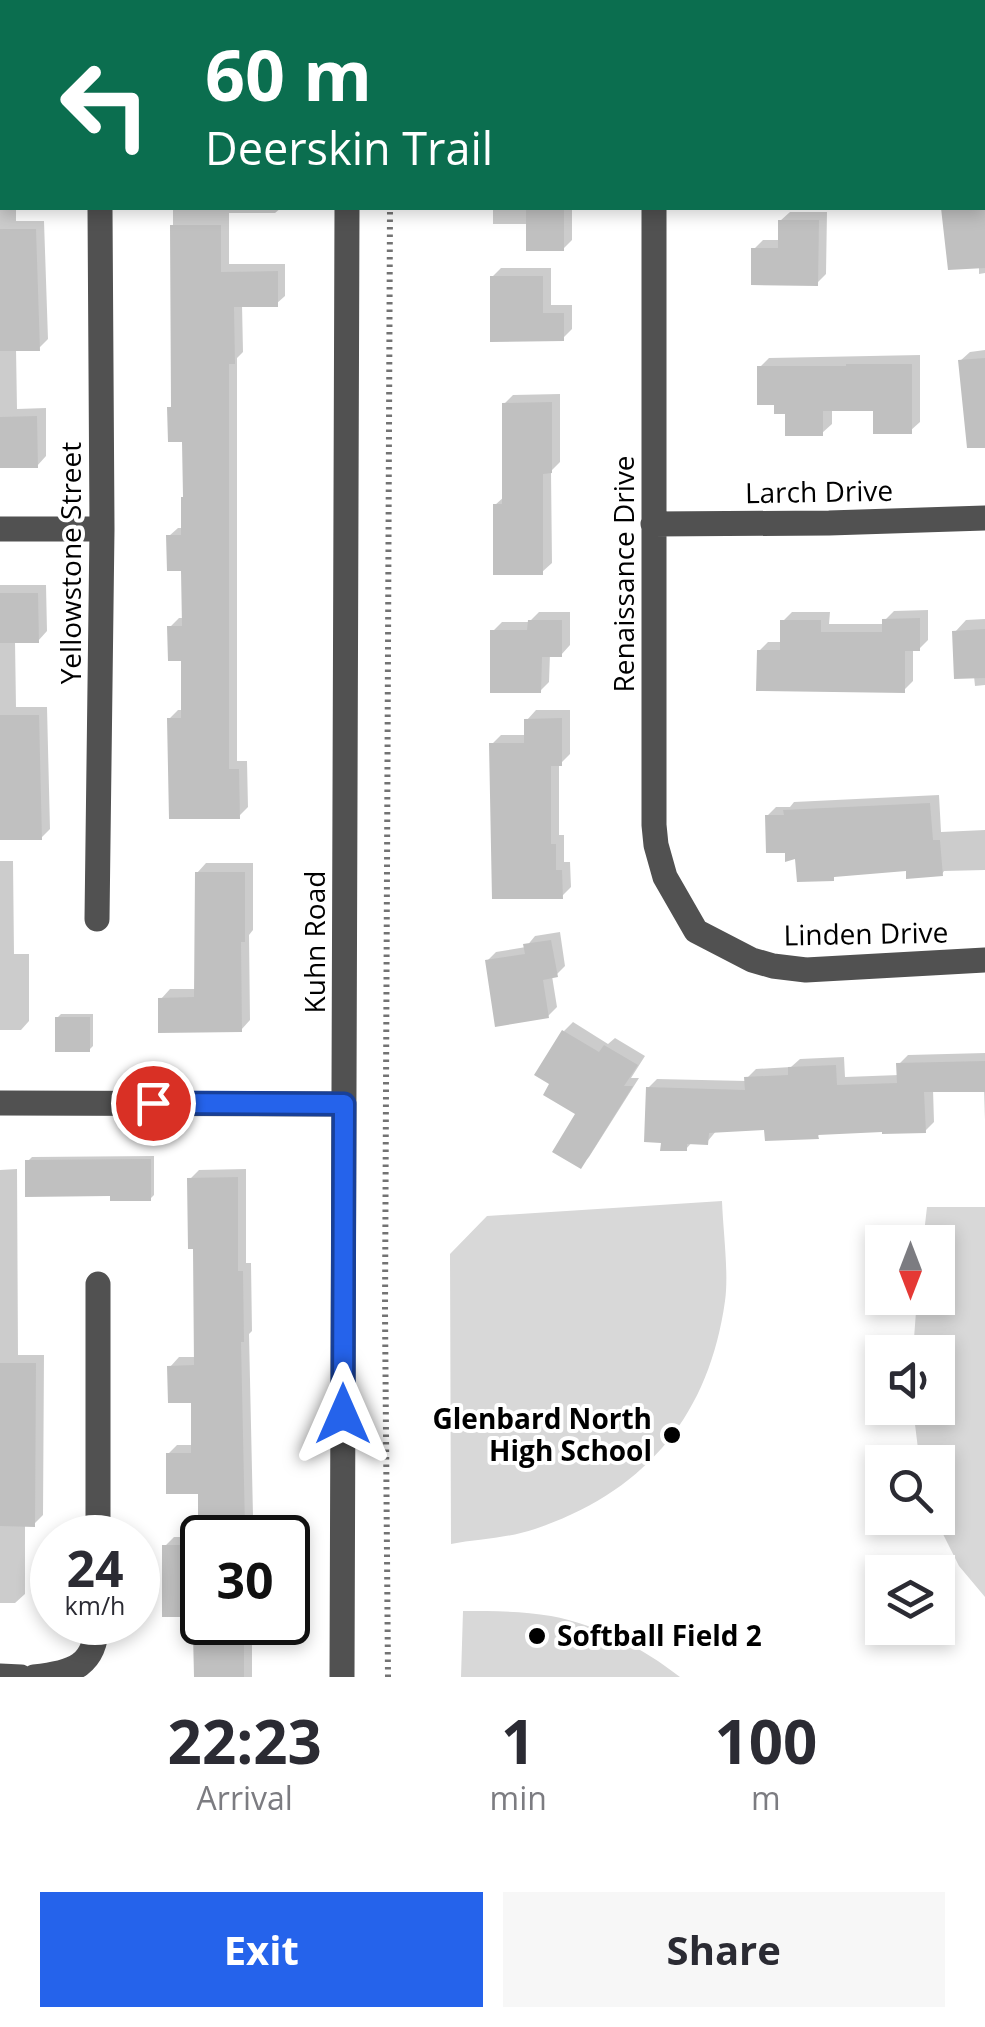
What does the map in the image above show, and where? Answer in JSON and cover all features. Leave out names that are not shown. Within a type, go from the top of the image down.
[{"type":"street","name":"Yellowstone Street","points":[[97,919],[102,530],[100,210]]},
{"type":"street","name":"Kuhn Road","points":[[342,1677],[347,210]]},
{"type":"street","name":"Renaissance Drive","points":[[654,210],[656,845],[665,877],[696,931]]},
{"type":"street","name":"Larch Drive","points":[[653,524],[985,518]]},
{"type":"street","points":[[0,529],[102,530]]},
{"type":"street","name":"Linden Drive","points":[[696,931],[752,960],[806,970],[985,960]]},
{"type":"street","points":[[0,1103],[344,1104]]},
{"type":"street","points":[[98,1284],[98,1515]]},
{"type":"street","points":[[34,1677],[88,1670],[95,1645]]},
{"type":"street","points":[[0,1676],[21,1677]]},
{"type":"path","points":[[388,1677],[384,1291],[390,210]]},
{"type":"shaded area","points":[[722,1201],[726,1290],[717,1342],[687,1414],[665,1444],[609,1494],[574,1513],[525,1532],[451,1544],[450,1254],[487,1216]]},
{"type":"shaded area","points":[[927,1207],[985,1207],[985,1597],[959,1566],[944,1535],[955,1535],[955,1445],[918,1445],[915,1425],[955,1425],[955,1335],[914,1335],[916,1315],[955,1315],[955,1225],[925,1225]]},
{"type":"shaded area","name":"Softball Field 2","points":[[463,1611],[540,1614],[586,1625],[635,1647],[680,1677],[461,1677]]},
{"type":"building","points":[[526,210],[564,210],[564,251],[526,251]]},
{"type":"building","points":[[941,210],[985,210],[985,268],[948,270]]},
{"type":"building","points":[[778,220],[819,220],[818,286],[751,285],[751,248],[778,248]]},
{"type":"building","points":[[170,225],[221,225],[221,272],[278,271],[278,307],[234,307],[235,364],[229,364],[229,769],[239,769],[240,819],[169,819],[167,718],[181,718],[181,661],[168,661],[167,626],[182,626],[181,571],[167,571],[166,535],[181,535],[183,497],[182,442],[168,442]]},
{"type":"building","points":[[0,229],[36,229],[40,351],[0,351]]},
{"type":"building","points":[[490,276],[543,276],[543,313],[564,313],[564,341],[490,342]]},
{"type":"building","points":[[985,358],[985,448],[967,448],[958,360]]},
{"type":"building","points":[[912,364],[912,434],[873,434],[873,411],[823,411],[823,436],[785,436],[785,414],[774,414],[774,405],[757,405],[757,366]]},
{"type":"building","points":[[552,402],[552,473],[543,474],[543,575],[493,575],[493,504],[502,504],[502,403]]},
{"type":"building","points":[[37,416],[38,468],[0,468],[0,417]]},
{"type":"building","points":[[0,593],[38,593],[39,643],[0,643]]},
{"type":"building","points":[[920,618],[920,651],[905,651],[905,693],[756,691],[757,650],[780,650],[780,620],[821,620],[821,632],[882,632],[882,619]]},
{"type":"building","points":[[528,620],[562,620],[562,657],[542,657],[541,693],[490,693],[490,630],[527,630]]},
{"type":"building","points":[[985,629],[985,678],[954,679],[952,631]]},
{"type":"building","points":[[0,715],[39,715],[42,840],[0,840]]},
{"type":"building","points":[[562,718],[562,766],[551,766],[551,844],[556,844],[556,870],[562,870],[563,899],[492,899],[489,743],[524,743],[524,719]]},
{"type":"building","points":[[930,803],[933,840],[940,840],[943,876],[906,879],[906,871],[797,882],[795,859],[785,862],[785,853],[766,853],[765,815],[784,815],[783,810]]},
{"type":"building","points":[[195,872],[245,872],[242,1032],[158,1033],[158,998],[194,997]]},
{"type":"building","points":[[551,940],[558,977],[543,980],[549,1018],[495,1027],[485,960],[525,954],[523,944]]},
{"type":"building","points":[[55,1017],[90,1017],[90,1052],[55,1052]]},
{"type":"building","points":[[562,1030],[599,1052],[604,1045],[638,1065],[624,1086],[633,1086],[581,1169],[552,1152],[575,1114],[543,1095],[549,1084],[534,1075]]},
{"type":"building","points":[[985,1061],[985,1092],[924,1092],[926,1133],[818,1135],[819,1139],[765,1141],[764,1130],[709,1133],[708,1145],[687,1144],[687,1151],[660,1151],[661,1143],[644,1142],[646,1087],[745,1090],[744,1077],[788,1075],[788,1067],[836,1065],[837,1085],[897,1083],[896,1063]]},
{"type":"building","points":[[151,1159],[151,1201],[110,1201],[110,1196],[25,1197],[25,1160]]},
{"type":"building","points":[[238,1177],[238,1271],[243,1271],[245,1515],[198,1515],[198,1494],[166,1494],[166,1453],[191,1453],[191,1403],[168,1403],[167,1366],[194,1365],[193,1249],[188,1249],[187,1178]]},
{"type":"building","points":[[0,1363],[36,1363],[35,1515],[30,1515],[30,1527],[0,1526]]},
{"type":"building","points":[[162,1545],[180,1545],[180,1617],[162,1617]]},
{"type":"building","points":[[193,1645],[244,1645],[244,1677],[194,1677]]},
{"type":"place","name":"Glenbard North High School","points":[[672,1435]]},
{"type":"place","name":"Softball Field 2","points":[[537,1636]]},
{"type":"route","points":[[153,1103],[344,1104],[343,1414]]}]
